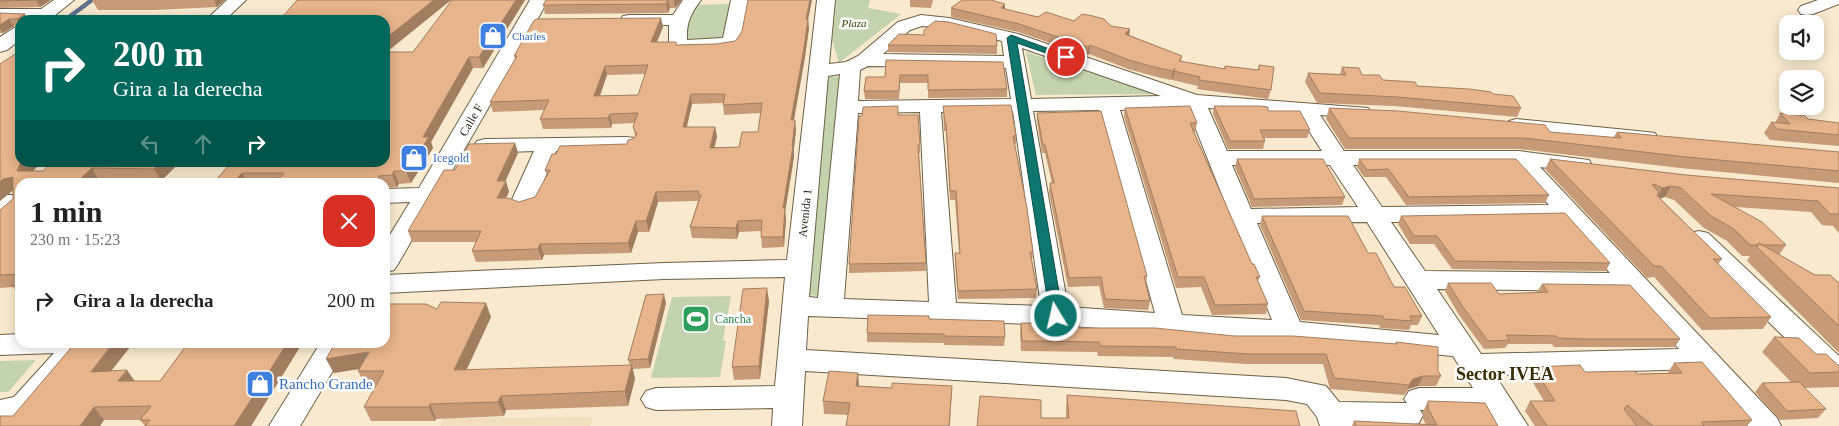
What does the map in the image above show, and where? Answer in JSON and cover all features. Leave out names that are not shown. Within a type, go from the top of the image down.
[{"type":"street","points":[[44,15],[65,0]]},
{"type":"street","points":[[220,15],[237,0]]},
{"type":"street","name":"Calle F","points":[[390,256],[456,146],[536,21],[539,0]]},
{"type":"street","points":[[692,0],[678,20],[676,30],[678,44],[692,46],[730,43],[740,0]]},
{"type":"street","name":"Avenida 1","points":[[787,426],[795,306],[826,0]]},
{"type":"street","points":[[1808,10],[1834,0]]},
{"type":"street","points":[[0,14],[15,15]]},
{"type":"street","points":[[612,20],[678,20]]},
{"type":"street","points":[[830,307],[848,107],[857,64],[904,26],[920,20],[949,22],[1011,38],[1195,101],[1290,331]]},
{"type":"street","points":[[1011,38],[1024,105],[1056,316]]},
{"type":"street","points":[[819,71],[857,64],[1016,62]]},
{"type":"street","points":[[848,107],[1195,101],[1384,114]]},
{"type":"street","points":[[1108,104],[1171,323]]},
{"type":"street","points":[[930,106],[943,312]]},
{"type":"street","points":[[1306,110],[1513,426]]},
{"type":"street","points":[[1496,123],[1670,140]]},
{"type":"street","points":[[456,146],[626,143]]},
{"type":"street","points":[[522,204],[548,144]]},
{"type":"street","points":[[1218,158],[1520,158],[1604,168]]},
{"type":"street","points":[[1520,158],[1766,426]]},
{"type":"street","points":[[390,196],[427,195]]},
{"type":"street","points":[[1243,216],[1569,212]]},
{"type":"street","points":[[1679,220],[1839,373]]},
{"type":"street","points":[[390,284],[664,271],[800,268]]},
{"type":"street","points":[[1418,280],[1633,282]]},
{"type":"street","points":[[795,306],[1056,316],[1290,331],[1467,356],[1704,359]]},
{"type":"street","points":[[0,346],[15,345]]},
{"type":"street","points":[[0,411],[11,410],[24,405],[75,348]]},
{"type":"street","points":[[284,426],[332,348]]},
{"type":"street","points":[[792,360],[1286,389],[1316,394],[1333,420],[1414,407],[1496,400]]},
{"type":"street","points":[[656,399],[789,397]]},
{"type":"shaded area","points":[[593,417],[590,426],[440,426],[444,418]]},
{"type":"green space","name":"Plaza","points":[[832,0],[870,0],[868,8],[901,14],[839,63],[831,37]]},
{"type":"green space","points":[[732,4],[723,38],[681,39],[692,5]]},
{"type":"green space","points":[[1026,52],[1157,94],[1036,95]]},
{"type":"green space","points":[[828,76],[840,77],[820,296],[808,295]]},
{"type":"green space","name":"Cancha","points":[[731,296],[723,340],[726,341],[720,377],[651,378],[672,297]]},
{"type":"green space","points":[[36,360],[8,392],[0,392],[0,361]]},
{"type":"building","points":[[0,0],[36,0],[0,1]]},
{"type":"building","points":[[297,0],[434,0],[390,35],[390,15],[283,15]]},
{"type":"building","points":[[452,0],[516,0],[479,57],[469,57],[423,137],[429,137],[406,171],[394,171],[392,175],[379,176],[379,178],[280,178],[284,173],[242,173],[238,178],[218,178],[228,167],[390,167],[390,52],[413,52]]},
{"type":"building","points":[[546,0],[668,0],[666,4],[543,5]]},
{"type":"building","points":[[748,0],[810,0],[806,19],[808,19],[804,48],[791,120],[795,120],[793,147],[783,208],[785,208],[783,237],[761,237],[762,220],[738,221],[736,228],[690,227],[701,195],[698,195],[699,191],[656,192],[646,221],[636,221],[628,243],[540,244],[538,249],[472,251],[481,231],[408,231],[444,170],[455,170],[469,144],[515,143],[497,181],[506,181],[497,198],[508,198],[519,202],[535,197],[550,170],[545,170],[552,154],[556,154],[560,146],[627,144],[628,140],[633,139],[637,134],[633,127],[638,113],[610,114],[608,118],[540,119],[549,100],[490,102],[536,19],[661,18],[651,42],[676,42],[676,45],[716,44],[735,41],[742,31]],"holes":[[[648,65],[638,95],[594,96],[605,66]],[[691,94],[725,94],[723,105],[762,103],[758,132],[742,132],[739,147],[710,148],[715,127],[683,127]]]},
{"type":"building","points":[[962,0],[991,0],[1005,4],[1001,8],[1038,17],[1046,12],[1074,21],[1082,14],[1104,19],[1111,26],[1130,29],[1125,34],[1182,56],[1179,61],[1225,69],[1225,66],[1259,70],[1259,65],[1274,67],[1271,90],[1199,80],[1200,77],[1174,71],[1175,68],[1173,71],[1158,68],[1019,24],[951,8]]},
{"type":"building","points":[[0,13],[25,14],[15,15],[15,19],[9,19],[0,25]]},
{"type":"building","points":[[935,21],[949,22],[996,34],[997,46],[888,45],[899,34],[924,35],[924,30]]},
{"type":"building","points":[[15,54],[15,167],[19,167],[17,171],[43,171],[47,167],[156,167],[154,169],[92,168],[81,178],[15,178],[15,274],[0,275],[0,210],[13,199],[13,177],[3,179],[0,182],[0,64]]},
{"type":"building","points":[[886,60],[1003,62],[1007,89],[928,90],[928,75],[900,75],[899,91],[864,91],[866,77],[885,77]]},
{"type":"building","points":[[1342,67],[1359,68],[1362,75],[1379,75],[1383,80],[1415,82],[1417,86],[1469,89],[1513,96],[1521,108],[1397,97],[1320,93],[1308,73],[1346,75]]},
{"type":"building","points":[[1011,105],[1016,136],[1013,136],[1027,208],[1033,252],[1030,252],[1037,289],[958,291],[955,253],[960,253],[956,191],[950,191],[946,123],[943,106]]},
{"type":"building","points":[[898,106],[898,115],[918,115],[920,144],[918,145],[926,263],[849,264],[859,116],[862,116],[863,107]]},
{"type":"building","points":[[1190,106],[1197,123],[1190,123],[1252,264],[1254,264],[1260,277],[1256,277],[1268,304],[1215,305],[1204,277],[1178,277],[1125,108]]},
{"type":"building","points":[[1214,106],[1260,106],[1268,107],[1268,111],[1300,111],[1310,130],[1260,130],[1265,141],[1230,141]]},
{"type":"building","points":[[1329,108],[1398,111],[1545,125],[1550,132],[1621,138],[1617,132],[1839,152],[1839,171],[1686,157],[1524,138],[1349,138]]},
{"type":"building","points":[[1101,111],[1147,276],[1144,276],[1150,301],[1105,299],[1101,277],[1069,278],[1050,183],[1054,183],[1045,145],[1043,145],[1037,113]]},
{"type":"building","points":[[1782,115],[1805,116],[1808,119],[1839,123],[1839,135],[1777,129],[1771,122],[1790,124]]},
{"type":"building","points":[[1237,159],[1323,159],[1345,197],[1254,199]]},
{"type":"building","points":[[1359,159],[1516,159],[1549,195],[1409,197],[1388,169],[1367,170]]},
{"type":"building","points":[[1550,159],[1686,175],[1839,188],[1839,214],[1830,214],[1818,201],[1711,194],[1762,222],[1786,245],[1762,245],[1759,243],[1758,245],[1750,245],[1734,229],[1711,216],[1681,188],[1671,186],[1662,188],[1654,184],[1652,185],[1659,192],[1657,195],[1662,201],[1722,259],[1713,259],[1771,317],[1710,318],[1661,266],[1654,266]]},
{"type":"building","points":[[1565,213],[1610,263],[1455,261],[1437,236],[1414,236],[1401,216]]},
{"type":"building","points":[[1262,216],[1348,216],[1368,253],[1376,253],[1394,287],[1405,287],[1422,316],[1410,316],[1412,321],[1384,319],[1383,316],[1304,311]]},
{"type":"building","points":[[1759,243],[1815,275],[1830,275],[1839,283],[1839,326],[1757,247]]},
{"type":"building","points":[[1448,283],[1491,283],[1499,294],[1548,292],[1542,284],[1630,285],[1680,339],[1583,339],[1558,338],[1556,336],[1506,335],[1510,340],[1488,341]]},
{"type":"building","points":[[767,288],[759,366],[732,367],[743,289]]},
{"type":"building","points":[[664,294],[648,359],[628,360],[646,295]]},
{"type":"building","points":[[441,302],[486,303],[454,370],[632,365],[625,391],[501,396],[498,402],[430,404],[429,407],[364,407],[384,371],[358,371],[369,352],[326,359],[332,348],[390,348],[390,304],[426,304],[437,309]]},
{"type":"building","points":[[868,315],[929,316],[929,319],[1004,321],[1005,337],[867,333]]},
{"type":"building","points":[[1021,323],[1079,324],[1079,328],[1155,328],[1234,336],[1293,336],[1397,344],[1396,342],[1438,347],[1438,371],[1441,376],[1423,376],[1413,379],[1409,385],[1334,378],[1326,354],[1248,354],[1176,349],[1176,347],[1100,346],[1099,342],[1022,341]]},
{"type":"building","points":[[1774,337],[1799,338],[1816,354],[1826,354],[1839,366],[1839,372],[1810,373]]},
{"type":"building","points":[[71,348],[109,348],[91,372],[127,370],[118,381],[160,381],[185,348],[284,348],[234,426],[145,426],[150,420],[140,420],[151,406],[94,407],[80,426],[0,426],[0,416],[13,416]]},
{"type":"building","points":[[1702,362],[1752,420],[1701,422],[1704,426],[1653,426],[1627,405],[1624,409],[1637,426],[1547,426],[1530,401],[1555,401],[1533,367],[1580,365],[1585,372],[1634,371],[1637,374],[1682,373],[1674,363]]},
{"type":"building","points":[[829,371],[858,373],[856,386],[892,388],[892,383],[952,386],[949,426],[846,426],[850,403],[823,401]]},
{"type":"building","points":[[1799,382],[1826,409],[1787,411],[1762,383]]},
{"type":"building","points":[[1067,395],[1296,411],[1300,426],[977,426],[980,396],[1041,400],[1041,418],[1069,418]]},
{"type":"building","points":[[1428,401],[1485,403],[1498,426],[1356,426],[1354,421],[1437,425],[1428,408]]},
{"type":"waterway","points":[[72,15],[92,0]]},
{"type":"place","name":"Charles","points":[[493,36]]},
{"type":"place","name":"Icegold","points":[[414,158]]},
{"type":"place","name":"Cancha","points":[[696,319]]},
{"type":"place","name":"Rancho Grande","points":[[260,384]]},
{"type":"district","name":"Sector IVEA","points":[[1505,374]]},
{"type":"route","points":[[1056,316],[1024,105],[1011,38],[1066,57]]}]
